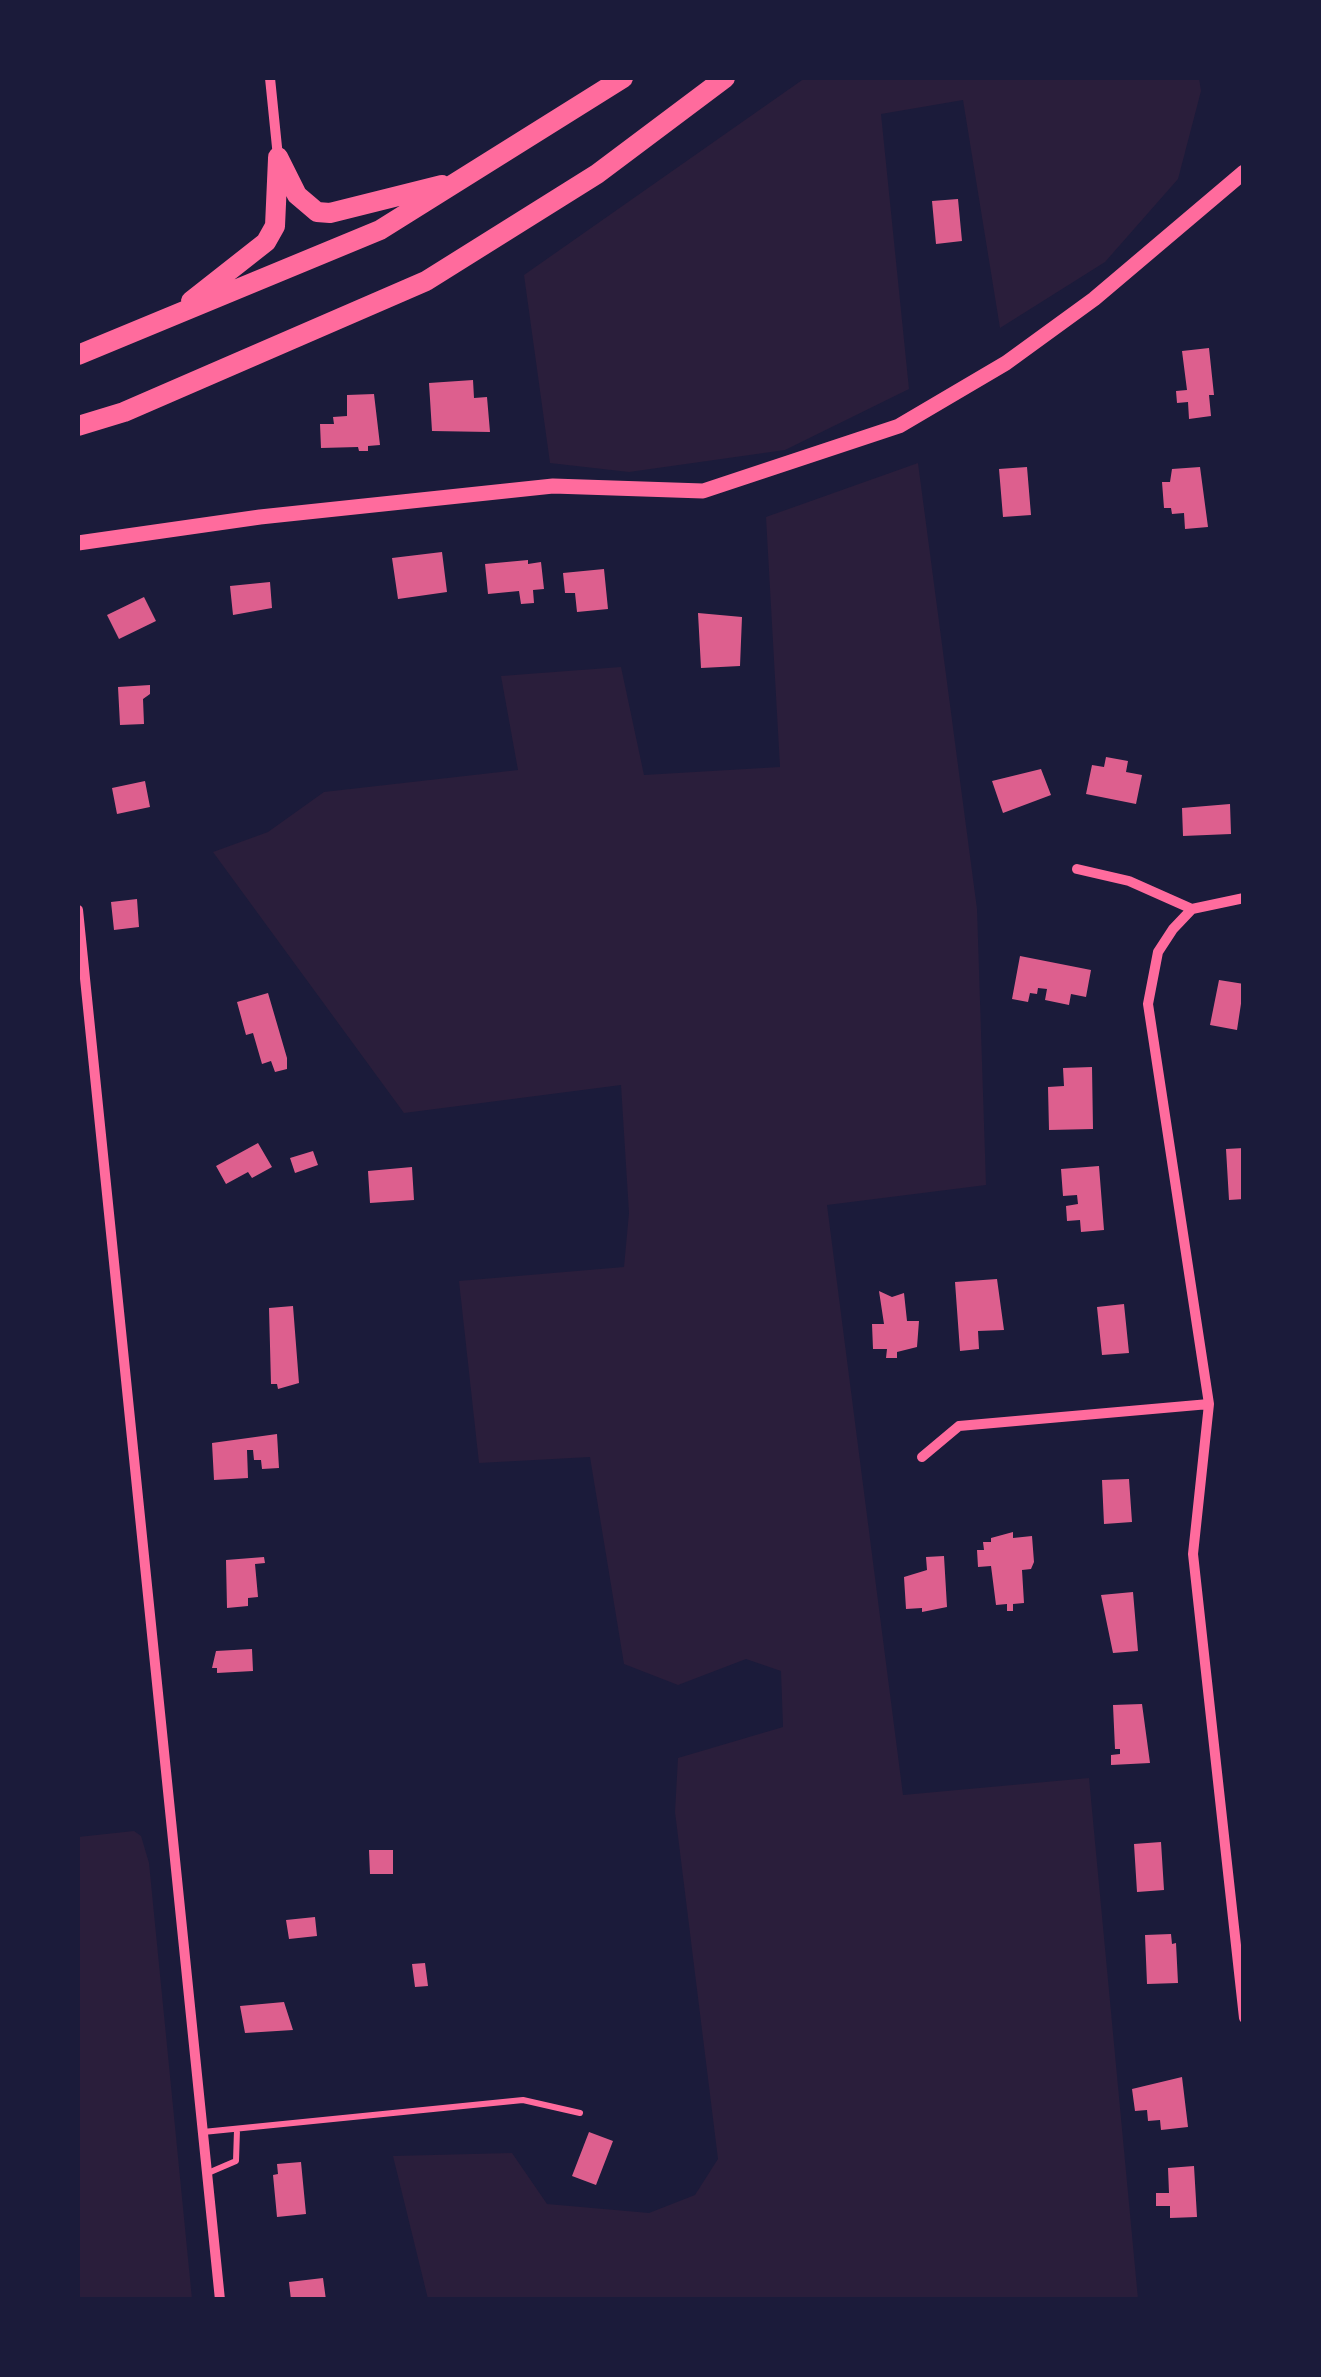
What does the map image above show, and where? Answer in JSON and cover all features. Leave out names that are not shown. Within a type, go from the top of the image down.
[{"type":"highway","points":[[78,356],[380,230],[624,78]]},
{"type":"highway","points":[[78,426],[124,412],[426,282],[597,174],[724,78]]},
{"type":"highway","points":[[278,157],[297,195],[317,212],[330,214],[464,180]]},
{"type":"highway","points":[[170,317],[266,242],[275,226],[278,157]]},
{"type":"street","points":[[270,78],[278,157]]},
{"type":"street","points":[[78,544],[260,518],[552,486],[703,491],[899,426],[1006,363],[1094,298],[1244,172]]},
{"type":"street","points":[[1077,869],[1128,881],[1192,909],[1244,898]]},
{"type":"street","points":[[1192,909],[1158,952],[1148,1004],[1208,1404],[1193,1554],[1238,1882],[1244,2018]]},
{"type":"street","points":[[78,910],[220,2300]]},
{"type":"street","points":[[922,1457],[959,1426],[1208,1404]]},
{"type":"lane","points":[[202,2132],[523,2100],[580,2112]]},
{"type":"lane","points":[[206,2174],[236,2161],[237,2130]]},
{"type":"shaded area","points":[[805,78],[1199,78],[1201,91],[1178,179],[1105,262],[1000,328],[963,100],[881,114],[909,389],[785,450],[629,472],[550,463],[524,275]]},
{"type":"shaded area","points":[[918,463],[977,909],[986,1185],[827,1205],[903,1795],[1089,1778],[1138,2299],[428,2299],[393,2156],[512,2153],[547,2204],[649,2213],[695,2195],[718,2159],[675,1812],[678,1758],[783,1727],[781,1671],[746,1659],[678,1685],[624,1664],[590,1457],[479,1463],[459,1281],[624,1267],[629,1213],[621,1085],[404,1113],[213,852],[268,832],[324,792],[518,770],[501,676],[621,667],[644,775],[780,767],[766,517]]},
{"type":"shaded area","points":[[134,1831],[141,1836],[149,1863],[192,2299],[78,2299],[78,1837]]},
{"type":"building","points":[[958,199],[962,241],[936,244],[932,201]]},
{"type":"building","points":[[1209,348],[1214,395],[1209,395],[1211,416],[1189,419],[1188,402],[1177,403],[1176,391],[1187,390],[1182,351]]},
{"type":"building","points":[[473,380],[474,398],[487,397],[490,432],[432,431],[429,383]]},
{"type":"building","points":[[374,394],[380,445],[368,446],[368,451],[359,451],[358,447],[321,448],[320,424],[334,424],[333,417],[347,416],[347,395]]},
{"type":"building","points":[[1027,467],[1031,515],[1003,517],[999,469]]},
{"type":"building","points":[[1200,467],[1208,527],[1185,529],[1184,513],[1172,514],[1171,508],[1164,508],[1162,482],[1170,482],[1172,469]]},
{"type":"building","points":[[442,552],[447,592],[398,599],[392,558]]},
{"type":"building","points":[[528,560],[528,564],[541,562],[544,589],[533,590],[534,603],[521,604],[519,591],[488,594],[485,564]]},
{"type":"building","points":[[604,569],[608,609],[577,612],[575,593],[565,593],[563,573]]},
{"type":"building","points":[[270,582],[272,608],[233,615],[230,586]]},
{"type":"building","points":[[144,597],[156,621],[119,639],[107,615]]},
{"type":"building","points":[[698,613],[742,617],[740,666],[701,668]]},
{"type":"building","points":[[150,685],[150,694],[143,699],[144,724],[120,725],[118,687]]},
{"type":"building","points":[[1106,757],[1128,761],[1126,772],[1142,775],[1136,804],[1086,794],[1092,765],[1104,767]]},
{"type":"building","points":[[1041,769],[1051,795],[1003,813],[992,781]]},
{"type":"building","points":[[145,781],[150,807],[117,814],[112,788]]},
{"type":"building","points":[[1230,804],[1231,834],[1183,836],[1182,808]]},
{"type":"building","points":[[137,899],[139,927],[114,930],[111,902]]},
{"type":"building","points":[[1020,956],[1091,970],[1086,997],[1071,994],[1069,1005],[1045,1000],[1047,989],[1038,988],[1037,994],[1030,993],[1028,1002],[1012,999]]},
{"type":"building","points":[[1219,980],[1244,984],[1237,1030],[1210,1025]]},
{"type":"building","points":[[268,993],[287,1058],[287,1069],[275,1072],[271,1061],[262,1064],[253,1033],[246,1035],[237,1002]]},
{"type":"building","points":[[1092,1067],[1093,1129],[1049,1130],[1048,1087],[1064,1086],[1063,1068]]},
{"type":"building","points":[[258,1143],[272,1167],[252,1178],[248,1172],[226,1184],[216,1166]]},
{"type":"building","points":[[1244,1148],[1244,1199],[1229,1200],[1226,1149]]},
{"type":"building","points":[[313,1151],[318,1165],[295,1173],[290,1158]]},
{"type":"building","points":[[1099,1166],[1104,1230],[1081,1232],[1080,1220],[1067,1221],[1066,1206],[1078,1204],[1077,1195],[1063,1196],[1061,1169]]},
{"type":"building","points":[[412,1167],[414,1200],[370,1203],[368,1171]]},
{"type":"building","points":[[997,1279],[1004,1330],[978,1331],[979,1349],[960,1351],[955,1282]]},
{"type":"building","points":[[879,1291],[892,1297],[904,1293],[907,1321],[919,1321],[917,1347],[897,1352],[897,1358],[886,1358],[887,1349],[873,1349],[872,1324],[884,1324]]},
{"type":"building","points":[[1124,1304],[1129,1353],[1102,1355],[1097,1307]]},
{"type":"building","points":[[293,1306],[299,1383],[278,1389],[277,1384],[271,1384],[269,1308]]},
{"type":"building","points":[[277,1434],[279,1468],[262,1469],[261,1460],[254,1460],[253,1450],[247,1450],[248,1478],[214,1480],[212,1443]]},
{"type":"building","points":[[1129,1479],[1132,1522],[1104,1524],[1102,1480]]},
{"type":"building","points":[[1013,1532],[1013,1538],[1032,1536],[1034,1562],[1031,1569],[1022,1570],[1024,1603],[1013,1604],[1013,1611],[1007,1611],[1007,1604],[996,1605],[991,1566],[978,1567],[977,1550],[984,1550],[983,1542],[991,1542],[991,1538]]},
{"type":"building","points":[[944,1556],[947,1607],[922,1612],[922,1608],[906,1609],[904,1577],[927,1570],[926,1557]]},
{"type":"building","points":[[264,1557],[265,1563],[255,1564],[258,1597],[248,1598],[248,1606],[227,1608],[226,1560]]},
{"type":"building","points":[[1133,1592],[1138,1651],[1113,1653],[1101,1595]]},
{"type":"building","points":[[252,1649],[253,1671],[217,1673],[217,1668],[212,1668],[216,1651]]},
{"type":"building","points":[[1142,1704],[1150,1763],[1111,1765],[1111,1755],[1120,1754],[1120,1749],[1115,1749],[1113,1705]]},
{"type":"building","points":[[1161,1842],[1164,1890],[1137,1892],[1134,1844]]},
{"type":"building","points":[[369,1850],[393,1850],[393,1874],[370,1874]]},
{"type":"building","points":[[315,1917],[317,1936],[289,1939],[286,1920]]},
{"type":"building","points":[[1171,1934],[1172,1944],[1176,1943],[1178,1983],[1147,1984],[1145,1935]]},
{"type":"building","points":[[425,1963],[428,1986],[415,1987],[412,1964]]},
{"type":"building","points":[[284,2002],[293,2030],[245,2033],[240,2006]]},
{"type":"building","points":[[1182,2077],[1188,2127],[1161,2130],[1160,2120],[1148,2121],[1147,2110],[1135,2111],[1132,2089]]},
{"type":"building","points":[[589,2132],[613,2141],[596,2185],[572,2176]]},
{"type":"building","points":[[301,2162],[306,2214],[277,2217],[273,2175],[278,2174],[277,2164]]},
{"type":"building","points":[[1194,2166],[1197,2217],[1170,2218],[1170,2206],[1156,2206],[1156,2193],[1169,2193],[1168,2168]]},
{"type":"building","points":[[323,2278],[326,2300],[291,2300],[289,2282]]}]
